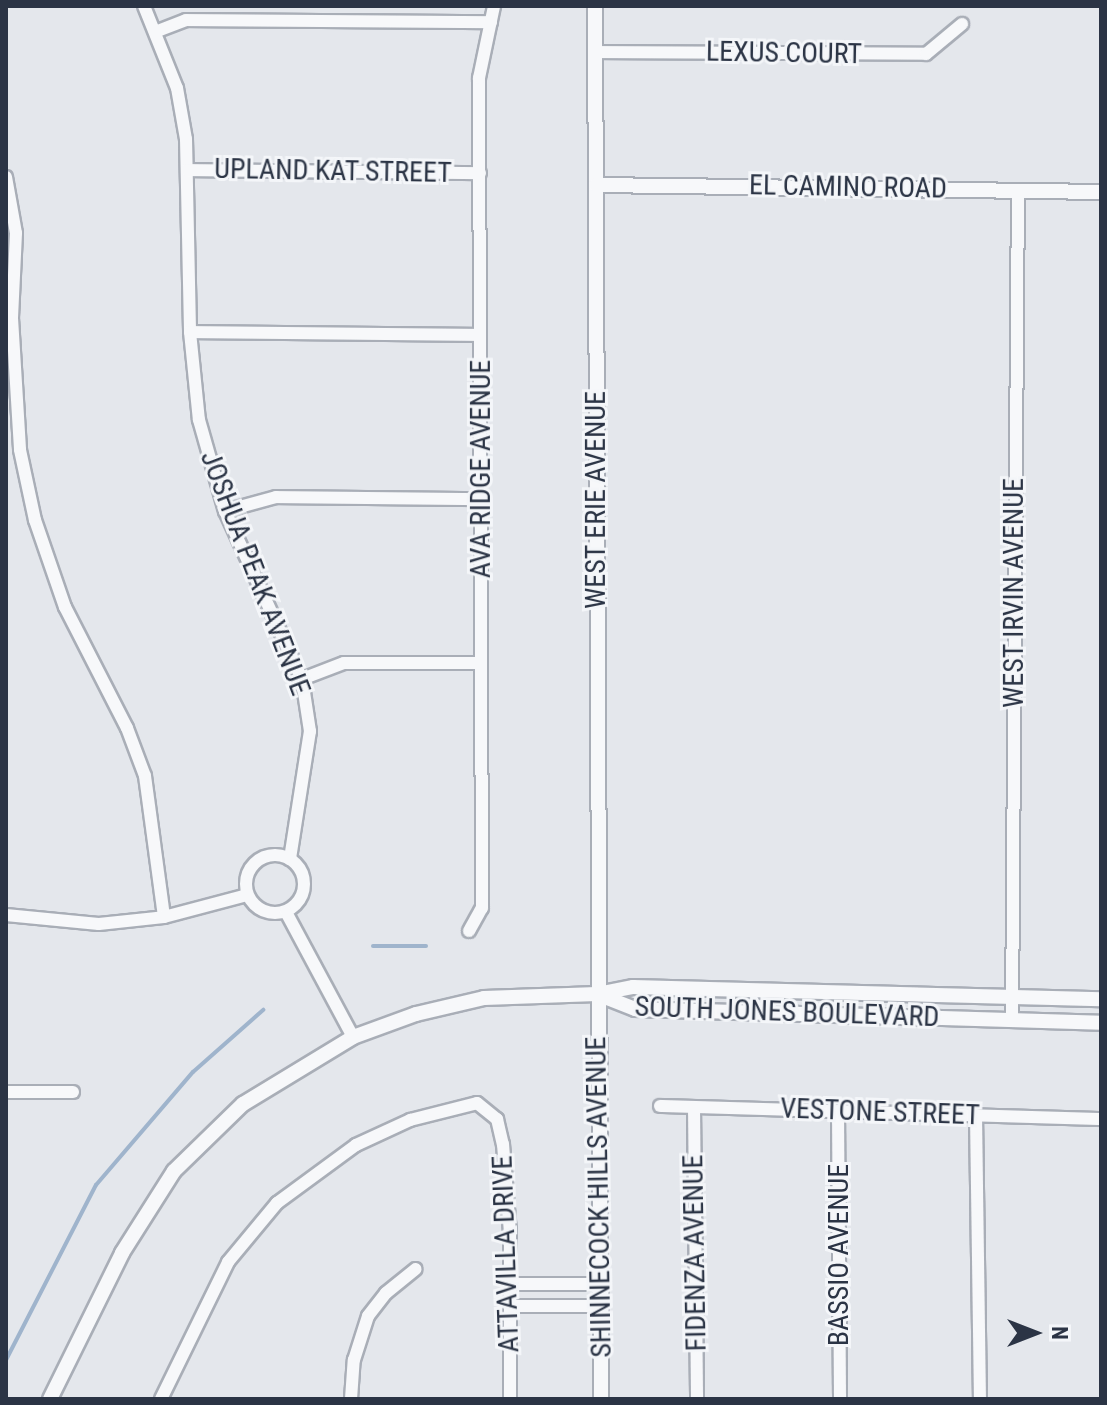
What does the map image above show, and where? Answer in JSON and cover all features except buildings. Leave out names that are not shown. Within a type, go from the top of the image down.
[{"type":"street","name":"JOSHUA PEAK AVENUE","points":[[144,6],[177,88],[187,170],[190,332],[199,420],[225,511],[302,679],[310,731],[304,794],[290,859]]},
{"type":"street","name":"AVA RIDGE AVENUE","points":[[469,931],[482,908],[479,78],[494,6]]},
{"type":"street","name":"WEST ERIE AVENUE","points":[[595,6],[597,994]]},
{"type":"street","points":[[155,32],[186,20],[491,22]]},
{"type":"street","name":"LEXUS COURT","points":[[595,52],[926,54],[962,24]]},
{"type":"street","name":"UPLAND KAT STREET","points":[[187,170],[480,173]]},
{"type":"street","points":[[6,177],[16,233],[12,318],[20,450],[35,520],[65,607],[127,728],[145,776],[164,917]]},
{"type":"street","name":"EL CAMINO ROAD","points":[[596,185],[1101,192]]},
{"type":"street","name":"WEST IRVIN AVENUE","points":[[1012,1020],[1018,190]]},
{"type":"street","points":[[190,332],[480,335]]},
{"type":"street","points":[[225,511],[276,497],[481,499]]},
{"type":"street","points":[[302,679],[344,663],[481,663]]},
{"type":"street","points":[[275,855],[290,859],[301,871],[304,887],[299,902],[286,912],[263,912],[247,895],[245,882],[254,863],[275,855]]},
{"type":"street","points":[[6,915],[99,924],[164,917],[247,895]]},
{"type":"street","points":[[286,912],[353,1037]]},
{"type":"street","name":"SOUTH JONES BOULEVARD","points":[[597,994],[633,987],[1101,999]]},
{"type":"street","points":[[50,1399],[122,1253],[174,1171],[252,1097],[353,1037],[416,1014],[484,998],[597,994]]},
{"type":"street","name":"SOUTH JONES BOULEVARD","points":[[597,994],[635,1009],[1101,1023]]},
{"type":"street","name":"SHINNECOCK HILLS AVENUE","points":[[597,994],[601,1399]]},
{"type":"street","points":[[6,1092],[73,1092]]},
{"type":"street","name":"ATTAVILLA DRIVE","points":[[161,1399],[228,1262],[296,1187],[343,1153],[410,1120],[465,1103],[477,1103],[492,1112],[503,1144],[511,1284],[510,1399]]},
{"type":"street","name":"VESTONE STREET","points":[[660,1106],[1101,1119]]},
{"type":"street","name":"FIDENZA AVENUE","points":[[694,1107],[697,1399]]},
{"type":"street","name":"BASSIO AVENUE","points":[[838,1111],[840,1399]]},
{"type":"street","points":[[976,1115],[980,1399]]},
{"type":"street","points":[[351,1399],[354,1360],[368,1316],[386,1293],[416,1269]]},
{"type":"street","points":[[511,1284],[600,1284]]},
{"type":"street","points":[[511,1306],[600,1306]]},
{"type":"waterway","points":[[373,946],[426,946]]},
{"type":"waterway","points":[[6,1360],[96,1185],[193,1072],[263,1010]]}]
